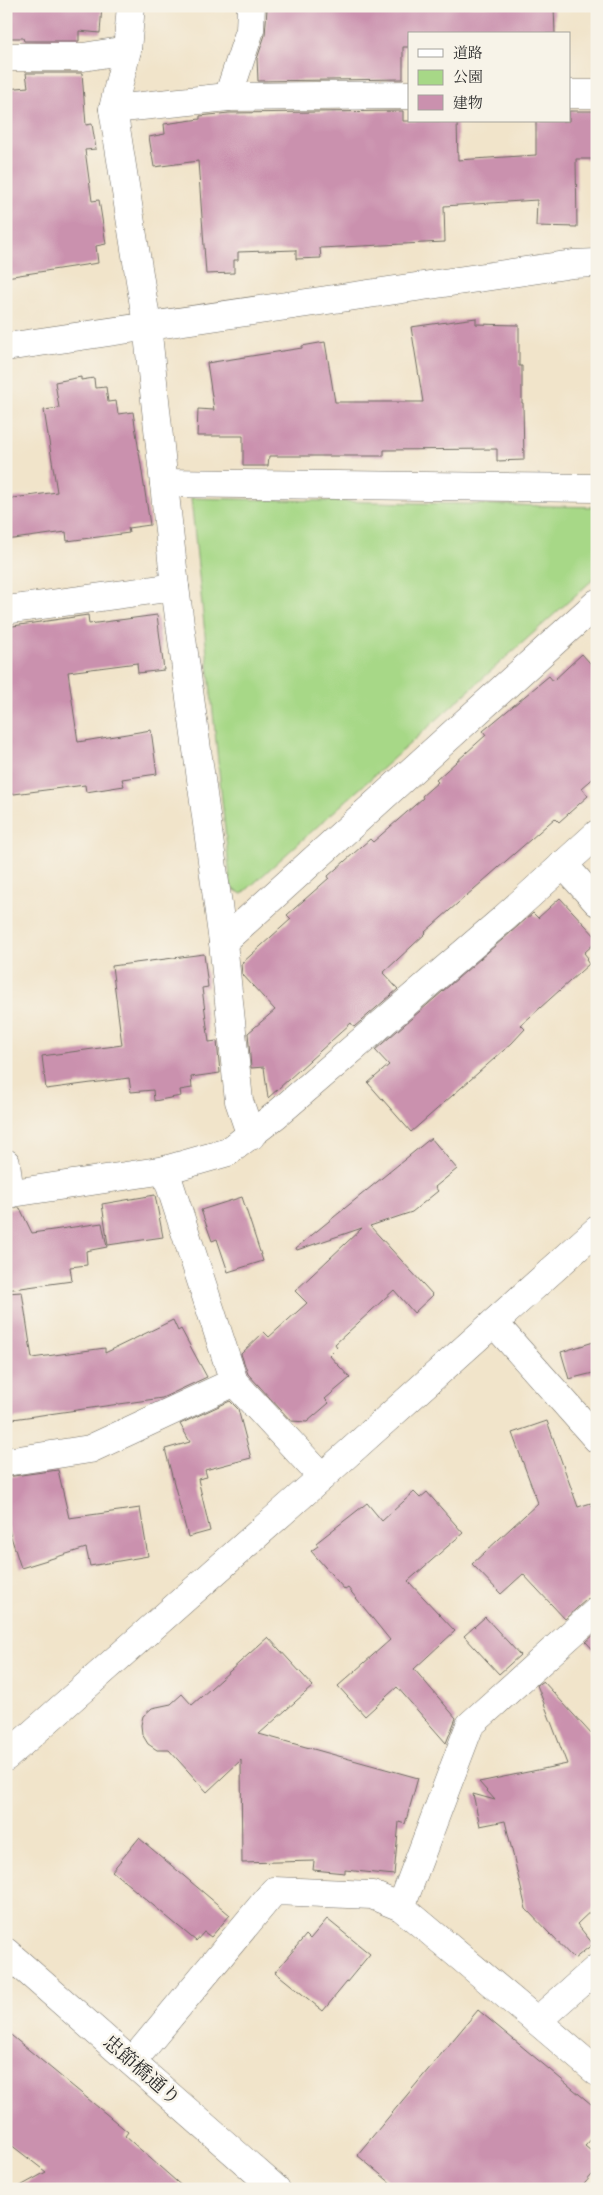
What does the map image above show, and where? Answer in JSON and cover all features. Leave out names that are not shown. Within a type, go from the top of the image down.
[{"type":"street","points":[[131,6],[127,50],[114,109],[147,325],[175,587],[223,942],[239,1101],[251,1136]]},
{"type":"street","points":[[228,97],[250,30],[251,6]]},
{"type":"street","points":[[6,57],[83,56],[127,50]]},
{"type":"street","points":[[570,94],[597,94]]},
{"type":"street","points":[[114,109],[228,97],[408,95]]},
{"type":"street","points":[[6,347],[573,264],[597,263]]},
{"type":"street","points":[[164,483],[597,488]]},
{"type":"street","points":[[6,610],[175,587]]},
{"type":"street","points":[[223,942],[597,603]]},
{"type":"street","points":[[6,1162],[8,1194],[165,1170],[228,1152],[251,1136],[597,834]]},
{"type":"street","points":[[563,864],[597,902]]},
{"type":"street","points":[[165,1170],[234,1382],[322,1477]]},
{"type":"street","points":[[6,1757],[597,1230]]},
{"type":"street","points":[[494,1323],[597,1439]]},
{"type":"street","points":[[6,1462],[90,1449],[234,1382]]},
{"type":"street","points":[[402,1907],[470,1725],[597,1611]]},
{"type":"street","points":[[132,2062],[274,1891],[372,1895],[402,1907],[597,2072]]},
{"type":"street","name":"忠節橋通り","points":[[6,1952],[276,2189]]},
{"type":"street","points":[[537,2022],[597,1968]]},
{"type":"green space","points":[[191,498],[597,507],[597,576],[242,894],[231,888]]},
{"type":"building","points":[[6,6],[102,6],[100,33],[79,31],[79,41],[24,41],[23,38],[6,38]]},
{"type":"building","points":[[275,6],[554,6],[555,32],[408,32],[408,47],[403,47],[403,79],[258,81],[257,59],[265,35],[267,9],[275,8]]},
{"type":"building","points":[[26,73],[82,73],[86,125],[92,124],[96,149],[85,150],[92,201],[99,200],[106,244],[96,246],[98,263],[6,277],[6,89],[28,87]]},
{"type":"building","points":[[403,111],[403,121],[457,122],[458,160],[536,155],[536,122],[570,122],[570,111],[597,111],[597,159],[576,159],[577,227],[536,226],[537,200],[444,206],[445,242],[320,248],[321,258],[296,259],[296,250],[238,252],[238,260],[234,260],[234,273],[206,274],[198,161],[154,167],[149,137],[165,134],[164,124],[200,119],[200,116],[229,113]]},
{"type":"building","points":[[476,318],[476,324],[519,325],[519,366],[522,366],[524,460],[497,461],[497,449],[384,450],[384,456],[269,456],[268,466],[243,466],[243,436],[197,436],[198,409],[214,410],[207,363],[302,348],[302,346],[325,342],[335,402],[423,402],[411,327]]},
{"type":"building","points":[[81,377],[81,380],[94,378],[95,388],[106,387],[108,402],[116,401],[118,414],[133,412],[150,525],[128,528],[129,533],[67,541],[66,532],[6,540],[6,499],[57,492],[44,410],[59,408],[55,382]]},
{"type":"building","points":[[88,615],[89,624],[157,615],[164,670],[138,673],[137,663],[68,672],[78,742],[151,730],[157,774],[122,779],[124,786],[86,792],[85,785],[6,795],[6,627]]},
{"type":"building","points":[[582,654],[597,671],[597,775],[582,788],[588,796],[559,822],[555,818],[425,932],[383,973],[398,989],[354,1027],[351,1023],[268,1098],[264,1067],[251,1068],[248,1033],[275,1010],[242,974],[241,964],[291,919],[287,915],[329,878],[328,876],[370,839],[373,842],[423,798],[422,796],[438,782],[436,780],[486,735],[483,731],[549,676],[553,681]]},
{"type":"building","points":[[560,898],[597,938],[597,941],[584,953],[588,958],[586,960],[589,964],[521,1025],[525,1029],[512,1043],[411,1132],[368,1083],[389,1065],[375,1050],[533,913],[538,918]]},
{"type":"building","points":[[204,954],[208,987],[202,988],[209,1042],[217,1041],[220,1073],[191,1077],[192,1088],[180,1090],[181,1096],[154,1101],[153,1090],[131,1092],[129,1078],[46,1089],[42,1056],[122,1045],[112,966]]},
{"type":"building","points":[[431,1138],[457,1169],[435,1187],[438,1191],[412,1212],[370,1226],[433,1295],[414,1313],[394,1290],[335,1344],[337,1347],[329,1355],[350,1378],[325,1399],[329,1403],[307,1422],[291,1421],[248,1374],[241,1354],[264,1332],[269,1337],[307,1303],[295,1291],[362,1228],[297,1250],[296,1248]]},
{"type":"building","points":[[155,1195],[163,1237],[108,1245],[102,1204]]},
{"type":"building","points":[[242,1197],[263,1261],[228,1272],[217,1239],[212,1241],[201,1210]]},
{"type":"building","points":[[20,1208],[32,1233],[102,1223],[107,1247],[86,1251],[87,1265],[70,1267],[72,1281],[6,1290],[6,1209]]},
{"type":"building","points":[[22,1292],[32,1358],[105,1348],[105,1353],[173,1320],[178,1331],[181,1329],[207,1377],[162,1398],[6,1420],[6,1293]]},
{"type":"building","points":[[597,1341],[597,1372],[569,1379],[561,1352]]},
{"type":"building","points":[[230,1401],[238,1409],[251,1458],[205,1470],[207,1477],[198,1479],[210,1531],[188,1537],[165,1449],[190,1442],[180,1424]]},
{"type":"building","points":[[547,1421],[578,1507],[591,1503],[597,1520],[597,1596],[587,1599],[565,1619],[523,1574],[501,1594],[472,1564],[538,1503],[512,1433]]},
{"type":"building","points":[[58,1470],[69,1518],[140,1508],[148,1556],[90,1566],[86,1548],[21,1568],[6,1521],[6,1477]]},
{"type":"building","points":[[414,1492],[420,1498],[427,1492],[463,1533],[408,1581],[455,1631],[414,1669],[456,1718],[446,1743],[397,1687],[365,1716],[338,1686],[390,1640],[348,1588],[345,1590],[311,1551],[318,1546],[316,1543],[367,1503],[382,1521]]},
{"type":"building","points":[[485,1617],[520,1655],[499,1674],[464,1636]]},
{"type":"building","points":[[597,1632],[597,1654],[586,1642]]},
{"type":"building","points":[[268,1637],[313,1686],[259,1734],[418,1778],[405,1824],[399,1822],[394,1875],[345,1870],[345,1873],[313,1870],[314,1861],[242,1863],[241,1760],[207,1792],[169,1750],[157,1750],[148,1744],[142,1734],[143,1716],[152,1708],[171,1704],[182,1694],[192,1705]]},
{"type":"building","points":[[543,1681],[593,1736],[597,1746],[597,1905],[577,1924],[593,1944],[574,1959],[526,1909],[505,1821],[480,1826],[473,1794],[495,1800],[479,1782],[567,1764],[537,1685]]},
{"type":"building","points":[[139,1838],[230,1915],[211,1937],[204,1932],[196,1941],[112,1871]]},
{"type":"building","points":[[327,1919],[370,1954],[323,2011],[275,1972],[306,1935],[310,1939]]},
{"type":"building","points":[[478,2010],[597,2109],[597,2133],[585,2146],[597,2156],[597,2169],[580,2189],[398,2189],[357,2155]]},
{"type":"building","points":[[6,2031],[128,2132],[125,2136],[185,2189],[15,2189],[46,2172],[6,2141]]}]
